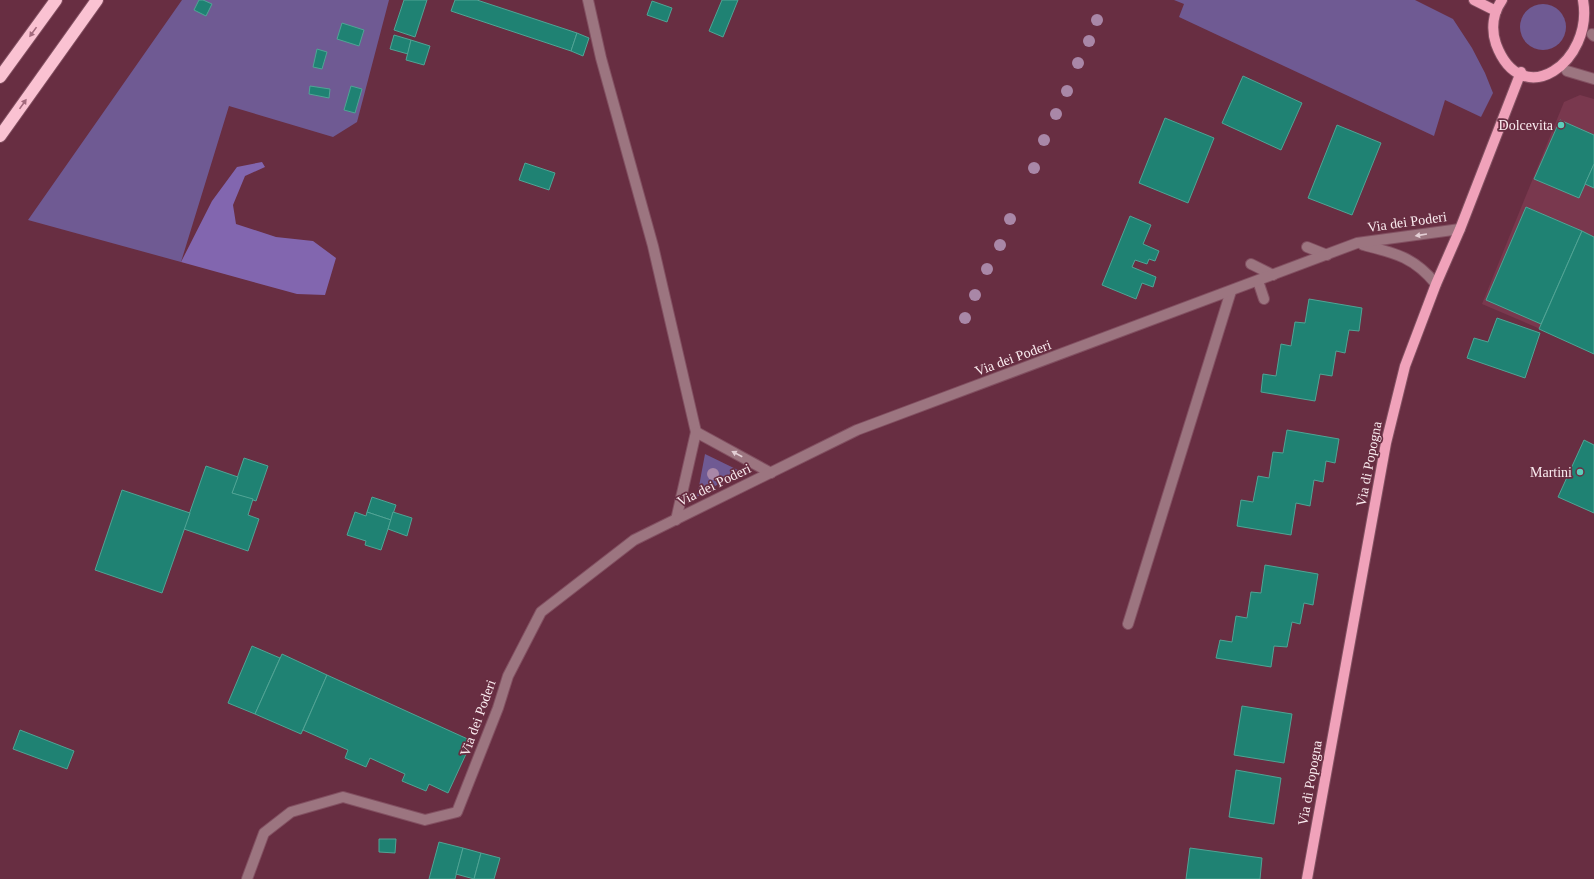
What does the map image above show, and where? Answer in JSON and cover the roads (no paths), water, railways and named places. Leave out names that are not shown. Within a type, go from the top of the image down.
[{"type":"highway","points":[[0,77],[56,0]]},
{"type":"highway","points":[[0,136],[97,0]]},
{"type":"main road","points":[[1474,0],[1496,11]]},
{"type":"main road","points":[[1502,0],[1496,11],[1494,32],[1497,46],[1509,64],[1521,72],[1536,77],[1559,74],[1567,71],[1576,64]]},
{"type":"main road","points":[[1583,0],[1589,10],[1591,18],[1592,37]]},
{"type":"main road","name":"Via di Popogna","points":[[1307,879],[1386,443],[1405,366],[1436,284],[1460,229],[1521,72]]},
{"type":"street","points":[[588,0],[601,58],[653,246],[696,432],[676,520]]},
{"type":"street","points":[[1567,71],[1594,79]]},
{"type":"street","name":"Via dei Poderi","points":[[247,879],[264,833],[292,812],[343,797],[424,820],[457,812],[498,708],[508,676],[540,612],[634,540],[857,430],[1357,243],[1460,229]]},
{"type":"street","name":"Via dei Poderi","points":[[1357,243],[1396,254],[1416,263],[1436,284]]},
{"type":"street","points":[[1307,248],[1327,255]]},
{"type":"street","points":[[1251,264],[1273,275]]},
{"type":"street","points":[[1258,281],[1264,299]]},
{"type":"street","points":[[1128,624],[1231,291]]},
{"type":"street","points":[[696,432],[771,472]]},
{"type":"place","name":"Dolcevita","points":[[1561,125]]},
{"type":"place","name":"Martini","points":[[1580,472]]}]
